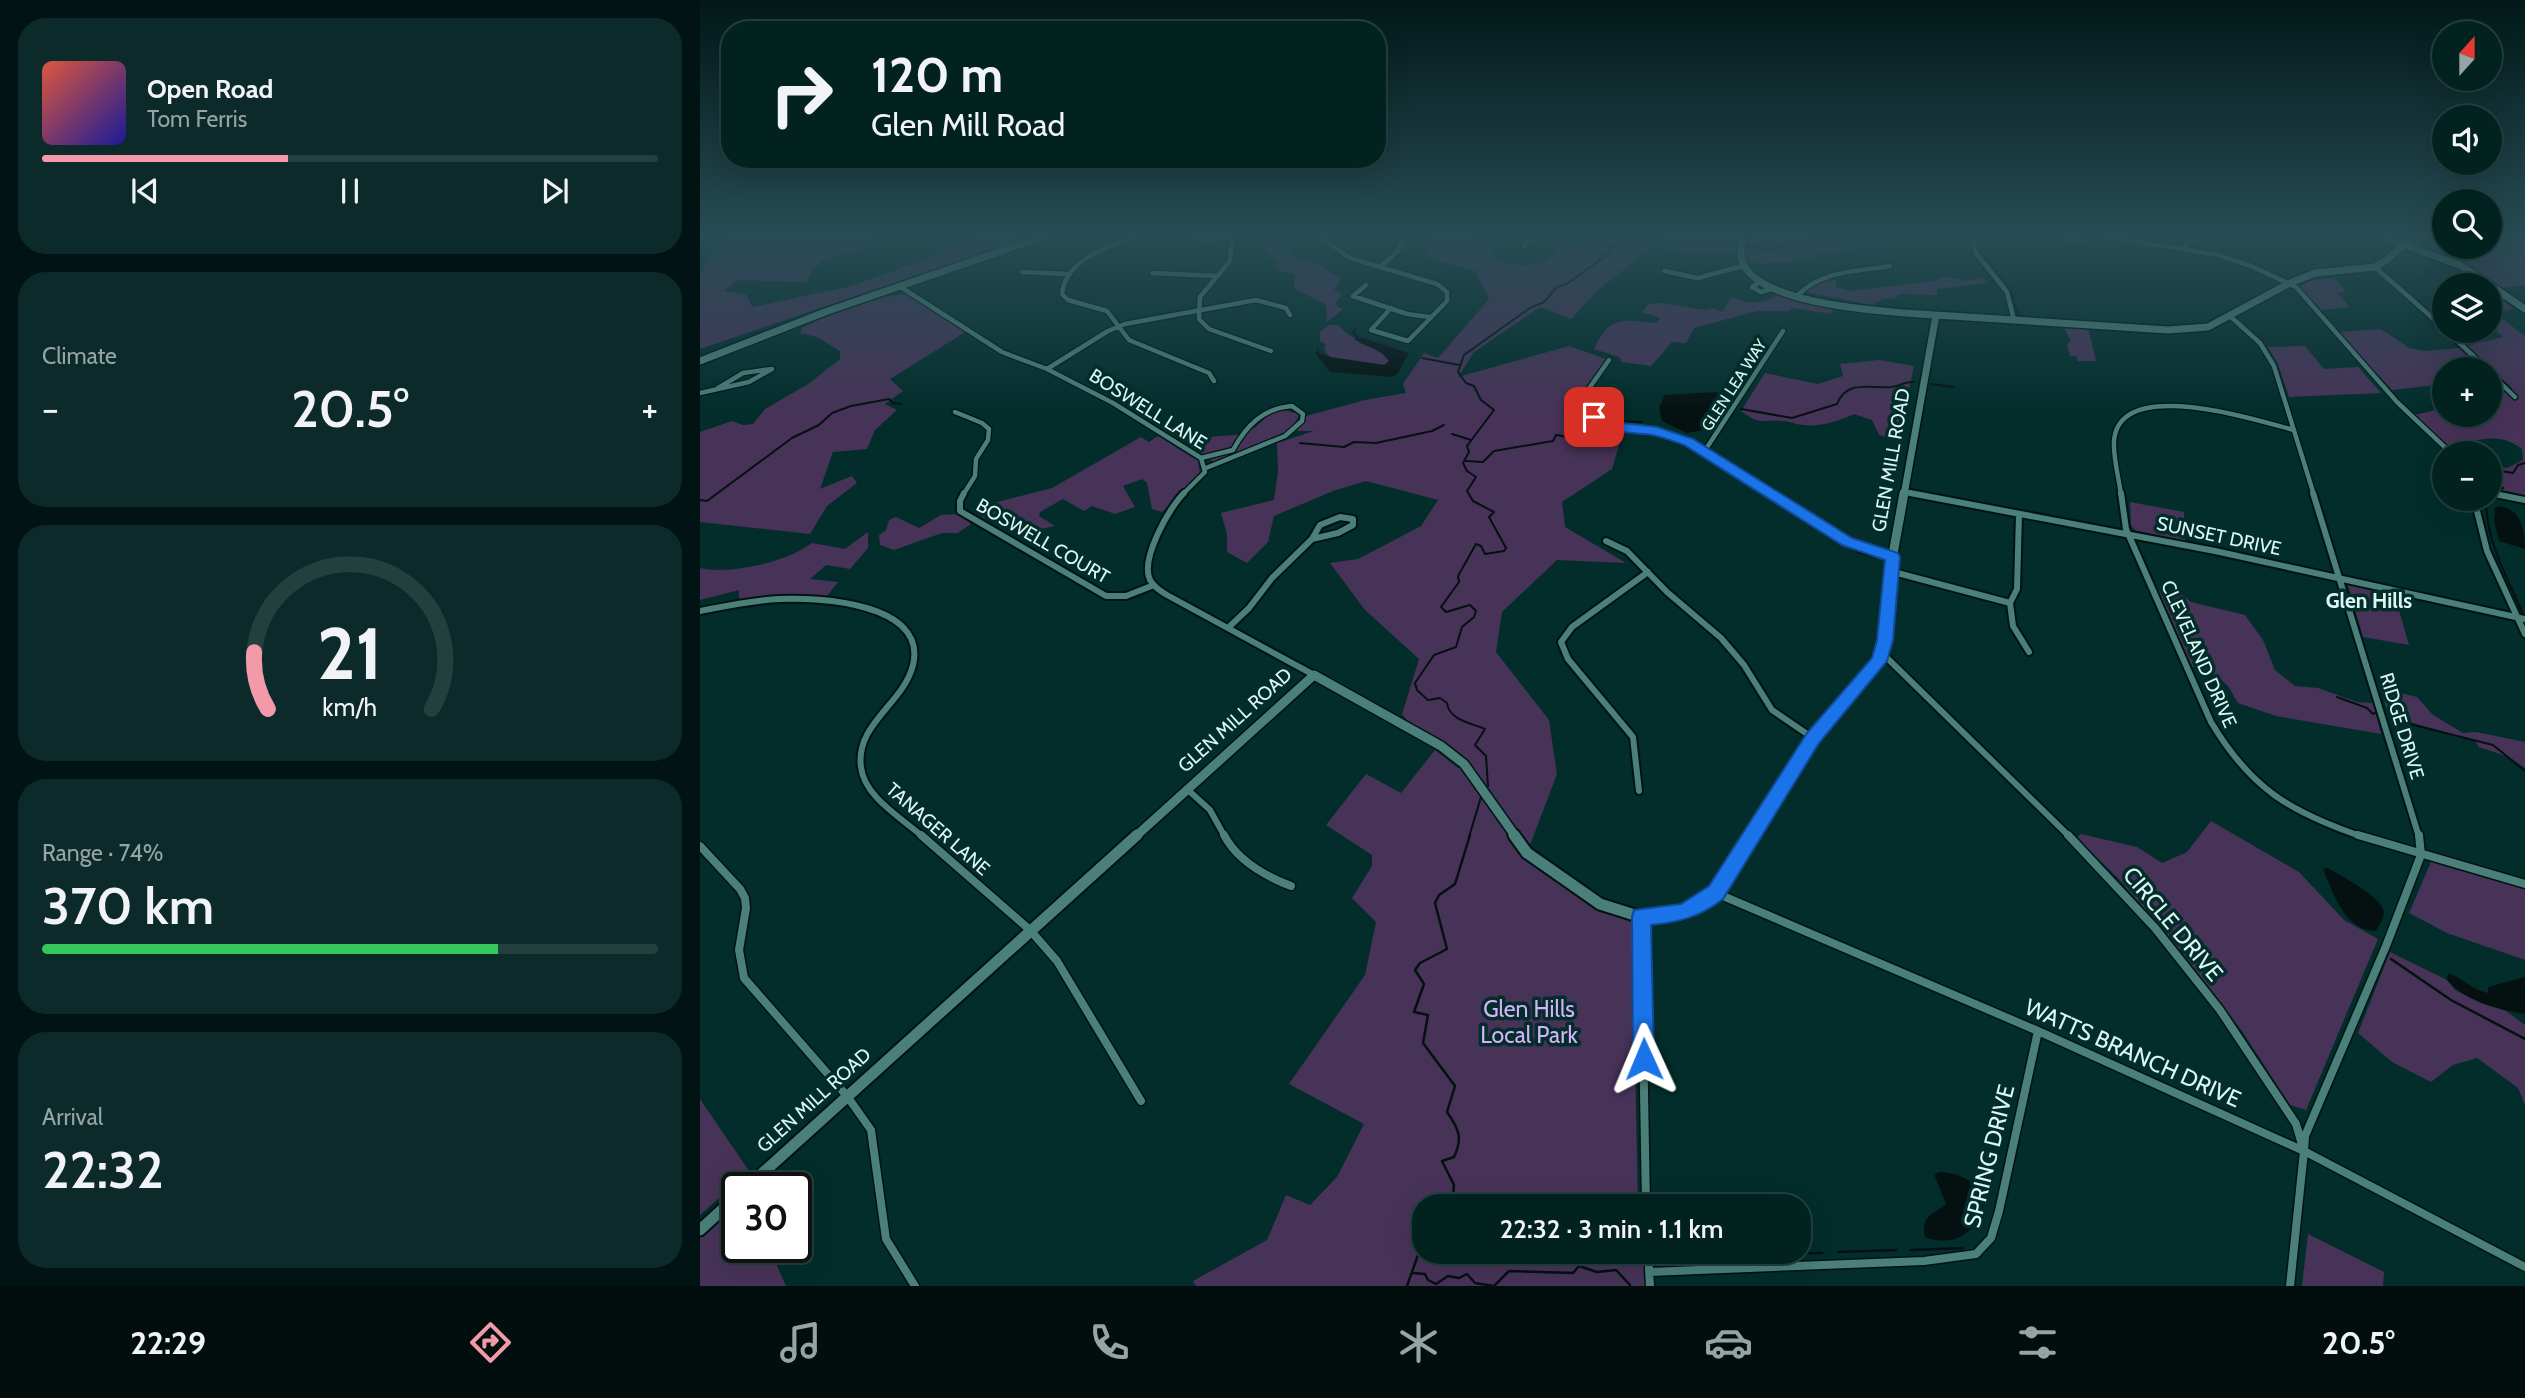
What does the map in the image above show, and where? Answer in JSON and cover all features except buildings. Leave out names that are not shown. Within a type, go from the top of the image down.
[{"type":"main road","points":[[700,361],[878,294]]},
{"type":"main road","points":[[1790,294],[1881,312],[2186,331],[2203,329],[2271,294]]},
{"type":"main road","points":[[2503,294],[2525,309]]},
{"type":"main road","name":"GLEN MILL ROAD","points":[[764,1172],[1314,675],[1441,746],[1464,764],[1527,853],[1600,904],[1641,917],[1682,913],[1700,905],[1716,893],[1813,738],[1879,661],[1890,571],[1936,315]]},
{"type":"main road","points":[[700,1230],[721,1211]]},
{"type":"street","name":"BOSWELL LANE","points":[[912,294],[1002,352],[1047,369],[1113,403],[1201,458],[1206,468],[1202,478],[1180,497],[1165,515],[1149,561],[1149,578],[1154,585]]},
{"type":"street","points":[[1063,294],[1064,297],[1107,312],[1129,340],[1209,373],[1214,381]]},
{"type":"street","points":[[1202,294],[1197,312],[1201,324],[1271,351]]},
{"type":"street","points":[[1355,294],[1353,296],[1430,317]]},
{"type":"street","points":[[1391,308],[1371,327],[1373,332],[1408,341],[1447,301],[1445,294]]},
{"type":"street","points":[[2008,294],[2014,320]]},
{"type":"street","points":[[2302,294],[2397,402],[2438,441]]},
{"type":"street","points":[[2405,294],[2432,318]]},
{"type":"street","points":[[1047,369],[1117,327],[1261,300],[1286,309],[1290,315]]},
{"type":"street","name":"RIDGE DRIVE","points":[[2230,316],[2256,338],[2269,355],[2422,845],[2421,855]]},
{"type":"street","name":"GLEN LEA WAY","points":[[1704,452],[1783,331]]},
{"type":"street","points":[[2459,343],[2474,357]]},
{"type":"street","points":[[1609,360],[1585,391],[1584,402],[1589,413],[1613,426],[1675,436],[1847,541],[1893,557]]},
{"type":"street","points":[[700,393],[727,388],[766,375],[772,369],[763,368],[723,382],[718,388]]},
{"type":"street","points":[[2502,384],[2515,397]]},
{"type":"street","name":"CLEVELAND DRIVE","points":[[2294,430],[2183,405],[2151,407],[2128,415],[2117,427],[2114,440],[2128,534],[2211,723],[2224,747],[2239,766],[2266,790],[2319,823],[2525,884]]},
{"type":"street","points":[[1201,458],[1233,450],[1244,432],[1271,409],[1292,406],[1303,414],[1302,421],[1285,436],[1206,468]]},
{"type":"street","name":"BOSWELL COURT","points":[[956,412],[982,423],[989,429],[986,447],[976,458],[975,478],[959,501],[960,511],[1106,596],[1132,595],[1154,585]]},
{"type":"street","name":"SUNSET DRIVE","points":[[1905,492],[2128,534],[2525,618]]},
{"type":"street","points":[[2502,495],[2525,500]]},
{"type":"street","points":[[2477,511],[2482,537],[2525,635]]},
{"type":"street","points":[[2019,514],[2017,589],[2010,603],[2013,626],[2029,652]]},
{"type":"street","points":[[1229,626],[1249,608],[1272,578],[1326,522],[1340,517],[1353,519],[1353,525],[1344,531],[1312,539]]},
{"type":"street","points":[[1606,541],[1627,551],[1667,593],[1730,647],[1772,710],[1813,738]]},
{"type":"street","points":[[1890,571],[2010,603]]},
{"type":"street","points":[[1639,791],[1633,737],[1568,659],[1561,642],[1572,626],[1648,572]]},
{"type":"street","points":[[1154,585],[1167,595],[1229,626],[1314,675]]},
{"type":"street","name":"TANAGER LANE","points":[[700,611],[778,599],[833,601],[885,615],[905,628],[914,642],[913,667],[900,690],[866,735],[859,765],[865,784],[1030,930],[1056,961],[1141,1101]]},
{"type":"street","name":"CIRCLE DRIVE","points":[[1882,653],[2066,833],[2155,928],[2249,1052],[2296,1124],[2304,1151],[2290,1286]]},
{"type":"street","points":[[1187,789],[1210,810],[1228,844],[1239,855],[1269,877],[1291,886]]},
{"type":"street","points":[[700,846],[740,889],[745,898],[746,908],[739,950],[744,978],[847,1096],[871,1130],[886,1239],[915,1286]]},
{"type":"street","points":[[2304,1151],[2305,1136],[2386,946],[2421,855]]},
{"type":"street","name":"WATTS BRANCH DRIVE","points":[[1716,893],[2038,1031],[2304,1151],[2525,1267]]},
{"type":"street","points":[[1641,917],[1646,1194]]},
{"type":"street","name":"SPRING DRIVE","points":[[1649,1272],[1924,1261],[1976,1254],[1991,1238],[1999,1211],[2038,1031]]},
{"type":"street","points":[[1649,1264],[1650,1286]]},
{"type":"green space","points":[[700,294],[747,295],[752,307],[814,294],[862,294],[700,349]]},
{"type":"green space","points":[[910,294],[967,331],[890,379],[903,391],[885,404],[897,410],[875,430],[867,449],[833,452],[820,489],[852,476],[857,483],[827,506],[810,534],[700,522],[700,432],[732,421],[743,425],[753,424],[765,409],[808,384],[840,359],[840,351],[817,337],[800,333],[803,327],[855,305]]},
{"type":"green space","points":[[1305,294],[1342,294],[1335,305],[1343,309],[1327,322],[1326,305]]},
{"type":"green space","name":"Glen Hills Local Park","points":[[1487,294],[1594,294],[1571,319],[1540,307],[1474,352],[1458,377],[1569,346],[1609,360],[1584,397],[1589,413],[1624,428],[1612,469],[1562,502],[1565,527],[1626,563],[1557,560],[1502,612],[1496,652],[1549,720],[1557,774],[1527,853],[1600,904],[1641,917],[1642,951],[1633,959],[1638,1194],[1412,1194],[1412,1264],[1649,1264],[1650,1286],[1196,1286],[1193,1281],[1267,1240],[1286,1195],[1310,1205],[1337,1177],[1364,1124],[1289,1084],[1365,975],[1376,922],[1352,898],[1372,866],[1372,855],[1326,825],[1366,774],[1401,793],[1435,750],[1458,768],[1463,764],[1415,730],[1402,714],[1419,659],[1365,610],[1330,563],[1358,559],[1421,526],[1438,500],[1366,481],[1333,491],[1274,516],[1268,542],[1247,563],[1227,552],[1227,534],[1221,513],[1274,500],[1278,472],[1277,443],[1314,431],[1297,431],[1306,416],[1365,400],[1406,393],[1403,384],[1424,353],[1438,358],[1489,299]]},
{"type":"green space","points":[[1777,294],[1833,305],[1831,314],[1792,308],[1789,311],[1757,311],[1694,328],[1686,343],[1672,342],[1651,366],[1622,362],[1619,357],[1594,349],[1606,330],[1619,322],[1657,323],[1660,318],[1642,312],[1648,304],[1663,303],[1706,310],[1713,308],[1722,312],[1731,297],[1755,302]]},
{"type":"green space","points":[[1816,294],[1898,294],[1897,298],[1883,299],[1872,305]]},
{"type":"green space","points":[[2306,294],[2338,294],[2350,307],[2322,310]]},
{"type":"green space","points":[[2502,300],[2514,309],[2502,311]]},
{"type":"green space","points":[[2502,319],[2525,336],[2525,496],[2502,491],[2502,467],[2507,468],[2523,460],[2522,449],[2513,443],[2496,439],[2443,441],[2414,415],[2432,411],[2432,427],[2502,427],[2502,357],[2432,357],[2432,385],[2392,390],[2339,332],[2381,329],[2409,348],[2424,351],[2478,343],[2502,343]]},
{"type":"green space","points":[[1329,325],[1338,325],[1390,361],[1384,365],[1330,357],[1324,350],[1326,344],[1320,341],[1320,332]]},
{"type":"green space","points":[[2063,326],[2088,328],[2096,361],[2078,361],[2076,356],[2070,356],[2067,344],[2071,341]]},
{"type":"green space","points":[[2305,346],[2324,369],[2358,367],[2381,393],[2289,397],[2278,364],[2268,347]]},
{"type":"green space","points":[[1879,360],[1914,366],[1906,402],[1902,441],[1879,435],[1872,420],[1854,414],[1829,423],[1801,425],[1785,421],[1760,421],[1741,411],[1765,373],[1818,384],[1843,376],[1840,364]]},
{"type":"green space","points":[[1280,409],[1299,414],[1295,423],[1276,438],[1249,450],[1215,463],[1191,446],[1207,438],[1242,434]]},
{"type":"green space","points":[[1158,436],[1198,461],[1200,474],[1162,512],[1152,509],[1147,483],[1142,479],[1123,486],[1135,507],[1115,514],[1092,506],[1084,511],[1063,499],[1040,512],[1039,516],[1055,526],[1017,534],[974,513],[990,504],[1052,488],[1141,437],[1149,442]]},
{"type":"green space","points":[[2130,502],[2184,512],[2185,541],[2136,531],[2131,525]]},
{"type":"green space","points":[[959,514],[971,524],[958,533],[942,533],[894,550],[880,545],[879,535],[886,530],[889,520],[896,517],[919,528],[941,515]]},
{"type":"green space","points":[[868,532],[868,548],[850,569],[826,565],[810,579],[838,582],[827,596],[785,595],[739,601],[739,590],[700,600],[700,568],[727,570],[758,565],[788,556],[812,543],[845,549]]},
{"type":"green space","points":[[2348,585],[2394,593],[2409,645],[2363,637]]},
{"type":"green space","points":[[2158,591],[2179,592],[2191,602],[2245,615],[2263,640],[2275,670],[2295,686],[2318,688],[2357,702],[2373,703],[2381,734],[2276,716],[2238,703],[2228,686],[2218,677],[2192,667]]},
{"type":"green space","points":[[2380,688],[2417,697],[2433,715],[2463,733],[2476,732],[2525,742],[2525,768],[2509,757],[2479,747],[2475,741],[2389,716]]},
{"type":"green space","points":[[2211,821],[2299,872],[2344,920],[2378,939],[2306,1110],[2290,1105],[2242,1031],[2184,955],[2118,878],[2076,838],[2081,834],[2137,847],[2162,863],[2187,852]]},
{"type":"green space","points":[[2431,862],[2525,889],[2525,960],[2447,933],[2409,913]]},
{"type":"green space","points":[[2390,952],[2447,980],[2455,990],[2481,1003],[2506,1011],[2525,1025],[2525,1105],[2518,1088],[2477,1058],[2453,1065],[2431,1082],[2392,1062],[2358,1033]]},
{"type":"green space","points":[[700,1099],[749,1171],[721,1172],[721,1196],[700,1215]]},
{"type":"green space","points":[[721,1217],[721,1263],[776,1263],[786,1286],[700,1286],[700,1236]]},
{"type":"green space","points":[[2308,1234],[2384,1272],[2383,1286],[2302,1286]]},
{"type":"shaded area","points":[[1363,338],[1409,353],[1398,373],[1392,377],[1330,372],[1315,353],[1319,348],[1319,353],[1330,357],[1384,365],[1389,361],[1354,339]]},
{"type":"shaded area","points":[[1717,392],[1730,394],[1732,397],[1716,411],[1703,430],[1687,433],[1662,421],[1659,407],[1665,395]]},
{"type":"shaded area","points":[[2502,507],[2518,516],[2523,528],[2525,549],[2499,541],[2494,521],[2495,511],[2502,511]]},
{"type":"shaded area","points":[[2328,868],[2358,886],[2380,904],[2384,915],[2376,931],[2356,925],[2348,918],[2323,869]]},
{"type":"shaded area","points":[[2448,973],[2488,993],[2488,987],[2525,977],[2525,1014],[2493,1007],[2463,994],[2447,980]]},
{"type":"shaded area","points":[[1940,1172],[1964,1177],[1977,1188],[1983,1201],[1980,1215],[1972,1228],[1960,1237],[1943,1241],[1925,1237],[1924,1230],[1928,1217],[1946,1204],[1934,1174]]},
{"type":"waterway","points":[[1488,786],[1486,756],[1475,745],[1485,729],[1456,717],[1447,703],[1440,698],[1428,700],[1417,690],[1415,683],[1434,655],[1456,647],[1462,627],[1474,617],[1476,611],[1470,605],[1446,612],[1441,607],[1459,582],[1458,576],[1476,544],[1481,546],[1485,554],[1504,551],[1506,548],[1489,517],[1494,512],[1473,501],[1467,491],[1476,477],[1467,471],[1463,463],[1469,452],[1467,446],[1494,410],[1481,400],[1474,386],[1466,383],[1458,372],[1464,355],[1530,308],[1544,302],[1551,294]]},
{"type":"waterway","points":[[2012,294],[2013,301]]},
{"type":"waterway","points":[[2418,301],[2432,313]]},
{"type":"waterway","points":[[2015,305],[2018,315],[2022,317]]},
{"type":"waterway","points":[[2420,310],[2432,321]]},
{"type":"waterway","points":[[1356,329],[1353,332],[1358,338]]},
{"type":"waterway","points":[[2455,343],[2470,357]]},
{"type":"waterway","points":[[2463,343],[2511,389]]},
{"type":"waterway","points":[[1422,358],[1459,365]]},
{"type":"waterway","points":[[1741,409],[1792,418],[1837,404],[1841,396],[1853,388],[1892,387],[1914,382]]},
{"type":"waterway","points":[[1931,384],[1954,387]]},
{"type":"waterway","points":[[700,500],[707,501],[792,438],[819,425],[832,413],[851,406],[889,399],[893,403],[902,404]]},
{"type":"waterway","points":[[1609,421],[1642,422]]},
{"type":"waterway","points":[[1300,443],[1344,447],[1354,442],[1376,443],[1432,431],[1444,425]]},
{"type":"waterway","points":[[1466,461],[1483,462],[1494,451],[1553,441],[1556,435],[1575,438],[1578,433],[1595,427]]},
{"type":"waterway","points":[[1452,434],[1471,440]]},
{"type":"waterway","points":[[2502,471],[2513,473],[2518,465],[2525,463]]},
{"type":"waterway","points":[[2487,511],[2493,544],[2523,614]]},
{"type":"waterway","points":[[2337,697],[2367,708],[2373,714],[2376,712]]},
{"type":"waterway","points":[[2390,719],[2493,745],[2525,771]]},
{"type":"waterway","points":[[1469,837],[1481,797]]},
{"type":"waterway","points":[[1453,1194],[1454,1185],[1442,1161],[1454,1157],[1459,1139],[1457,1129],[1447,1112],[1455,1086],[1423,1043],[1428,1015],[1414,1012],[1424,984],[1415,970],[1420,963],[1447,949],[1435,903],[1439,895],[1455,884],[1470,835]]},
{"type":"waterway","points":[[2391,959],[2451,1000],[2525,1039]]},
{"type":"waterway","points":[[1911,1250],[1963,1248]]},
{"type":"waterway","points":[[1838,1252],[1896,1250]]},
{"type":"waterway","points":[[1811,1253],[1822,1253]]},
{"type":"waterway","points":[[1407,1286],[1415,1264]]},
{"type":"waterway","points":[[1413,1273],[1425,1274],[1428,1280],[1436,1284],[1448,1276],[1459,1278],[1467,1274],[1475,1283],[1494,1286],[1509,1271],[1573,1273],[1579,1266],[1597,1272],[1616,1270],[1630,1285]]},
{"type":"district","name":"Glen Hills","points":[[2369,600]]},
{"type":"route","points":[[1594,417],[1613,426],[1657,431],[1689,442],[1847,541],[1893,557],[1886,602],[1885,640],[1879,661],[1813,738],[1716,893],[1700,905],[1682,913],[1641,917],[1644,1059]]}]
